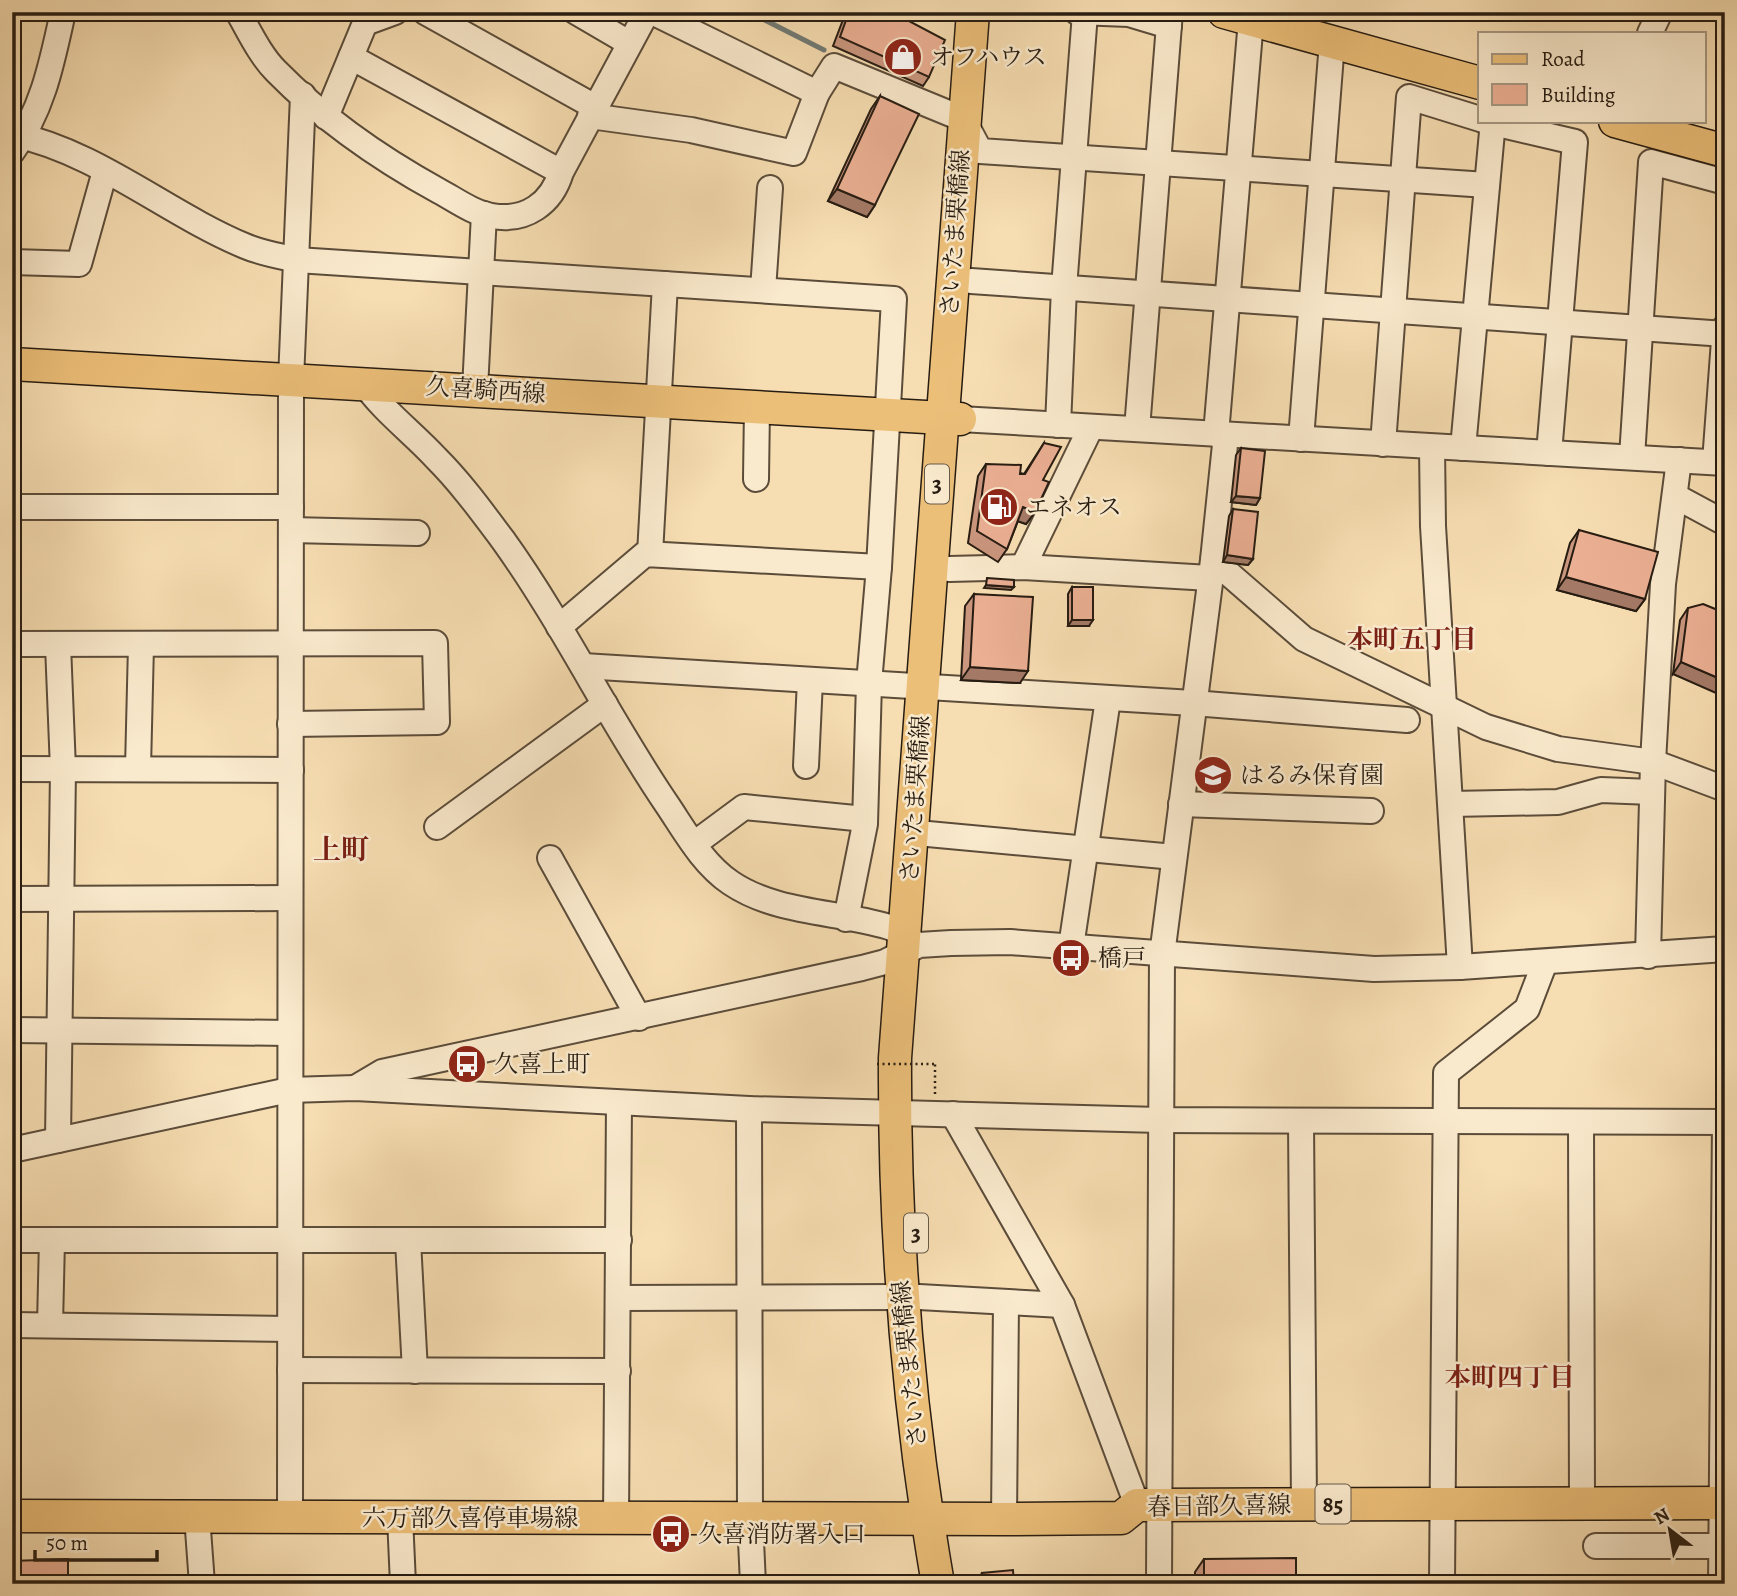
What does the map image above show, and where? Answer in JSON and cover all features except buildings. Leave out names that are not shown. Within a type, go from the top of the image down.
[{"type":"main road","name":"さいたま栗橋線","points":[[909,946],[928,834],[932,689],[949,569],[951,419],[963,119],[973,12]]},
{"type":"main road","name":"さいたま栗橋線","points":[[939,1584],[936,1518],[910,1297],[914,1106],[909,946],[932,689],[951,419],[971,281],[990,12]]},
{"type":"main road","points":[[1238,16],[1478,82]]},
{"type":"main road","points":[[1619,122],[1725,151]]},
{"type":"main road","name":"久喜騎西線","points":[[12,364],[363,382],[951,419]]},
{"type":"main road","name":"春日部久喜線","points":[[936,1518],[1121,1518],[1148,1505],[1723,1503]]},
{"type":"main road","name":"六万部久喜停車場線","points":[[12,1516],[936,1518]]},
{"type":"main road","name":"さいたま栗橋線","points":[[936,1518],[957,1584]]},
{"type":"street","points":[[63,12],[45,90],[16,140],[105,171],[246,247],[297,260],[894,299],[885,415],[879,567],[869,684],[865,819],[846,919]]},
{"type":"street","points":[[237,12],[274,69],[326,117],[383,160],[484,214],[518,216],[549,200],[629,43],[650,12],[817,93]]},
{"type":"street","points":[[425,12],[593,112],[794,153],[817,93],[834,66],[963,119],[980,151],[1487,185]]},
{"type":"street","points":[[576,12],[629,43]]},
{"type":"street","points":[[1077,12],[1170,19],[1137,429]]},
{"type":"street","points":[[1650,32],[1660,12]]},
{"type":"street","points":[[1058,425],[1064,288],[1085,13]]},
{"type":"street","points":[[326,117],[365,23],[386,14]]},
{"type":"street","points":[[1159,1584],[1148,1505],[1160,1120],[1162,956],[1211,569],[1227,299],[1239,167],[1238,16]]},
{"type":"street","points":[[1301,439],[1332,42]]},
{"type":"street","points":[[351,57],[561,172]]},
{"type":"street","points":[[290,1517],[292,380],[303,95]]},
{"type":"street","points":[[1383,444],[1409,97],[1478,118]]},
{"type":"street","points":[[1463,448],[1487,185],[1488,122]]},
{"type":"street","points":[[1492,122],[1575,142],[1549,453]]},
{"type":"street","points":[[1632,457],[1651,162],[1725,182]]},
{"type":"street","points":[[12,261],[79,264],[105,171]]},
{"type":"street","points":[[763,290],[770,188]]},
{"type":"street","points":[[475,389],[484,214]]},
{"type":"street","points":[[971,281],[1724,334]]},
{"type":"street","points":[[650,554],[665,284]]},
{"type":"street","points":[[951,419],[1720,462],[1725,327]]},
{"type":"street","points":[[363,382],[378,404],[437,459],[472,498],[559,627],[645,773],[694,844],[721,875],[748,892],[799,909],[891,928],[909,946]]},
{"type":"street","points":[[756,479],[757,407]]},
{"type":"street","points":[[1023,568],[1091,427]]},
{"type":"street","points":[[1432,447],[1433,526],[1460,967]]},
{"type":"street","points":[[1648,956],[1653,762],[1663,584],[1679,460]]},
{"type":"street","points":[[1675,496],[1725,523]]},
{"type":"street","points":[[12,507],[291,519],[417,533]]},
{"type":"street","points":[[559,627],[645,554],[879,567]]},
{"type":"street","points":[[949,569],[1211,569],[1304,639],[1486,727],[1558,749],[1653,762],[1725,789]]},
{"type":"street","points":[[12,644],[435,643],[437,722],[290,724]]},
{"type":"street","points":[[58,645],[63,769],[58,1140]]},
{"type":"street","points":[[138,768],[141,645]]},
{"type":"street","points":[[583,666],[1406,720]]},
{"type":"street","points":[[806,766],[810,680]]},
{"type":"street","points":[[1071,947],[1108,699]]},
{"type":"street","points":[[437,827],[605,704]]},
{"type":"street","points":[[12,769],[291,770]]},
{"type":"street","points":[[1451,804],[1558,802],[1601,790],[1652,792]]},
{"type":"street","points":[[1181,804],[1371,811]]},
{"type":"street","points":[[694,844],[744,807],[865,819]]},
{"type":"street","points":[[928,834],[1174,857]]},
{"type":"street","points":[[550,858],[639,1018]]},
{"type":"street","points":[[12,899],[290,898]]},
{"type":"street","points":[[355,1088],[382,1072],[862,968],[909,946],[1010,942],[1162,956],[1374,969],[1460,967],[1725,949]]},
{"type":"street","points":[[1442,1584],[1446,1073],[1527,1009],[1545,962]]},
{"type":"street","points":[[12,1030],[289,1033]]},
{"type":"street","points":[[12,1150],[289,1090],[355,1088],[749,1109],[914,1106],[953,1114],[1160,1120],[1725,1122],[1721,1584]]},
{"type":"street","points":[[616,1519],[619,1103]]},
{"type":"street","points":[[749,1109],[750,1519],[753,1584]]},
{"type":"street","points":[[953,1114],[1062,1305],[1148,1505]]},
{"type":"street","points":[[1301,1121],[1304,1504]]},
{"type":"street","points":[[1581,1122],[1583,1504]]},
{"type":"street","points":[[12,1240],[619,1240]]},
{"type":"street","points":[[50,1325],[52,1240]]},
{"type":"street","points":[[408,1241],[415,1371]]},
{"type":"street","points":[[618,1298],[910,1297],[1062,1305]]},
{"type":"street","points":[[1004,1519],[1006,1302]]},
{"type":"street","points":[[12,1325],[289,1329]]},
{"type":"street","points":[[290,1370],[618,1371]]},
{"type":"street","points":[[197,1516],[202,1584]]},
{"type":"street","points":[[400,1517],[403,1584]]},
{"type":"street","points":[[1596,1546],[1721,1546]]},
{"type":"path","points":[[877,1064],[935,1064],[914,1106]]},
{"type":"waterway","points":[[749,12],[824,50]]},
{"type":"place","name":"オフハウス","points":[[903,57]]},
{"type":"place","name":"エネオス","points":[[999,507]]},
{"type":"place","name":"はるみ保育園","points":[[1213,775]]},
{"type":"place","name":"橋戸","points":[[1071,958]]},
{"type":"place","name":"久喜上町","points":[[467,1064]]},
{"type":"place","name":"久喜消防署入口","points":[[671,1534]]},
{"type":"district","name":"本町五丁目","points":[[1412,639]]},
{"type":"district","name":"上町","points":[[341,849]]},
{"type":"district","name":"本町四丁目","points":[[1510,1377]]}]
